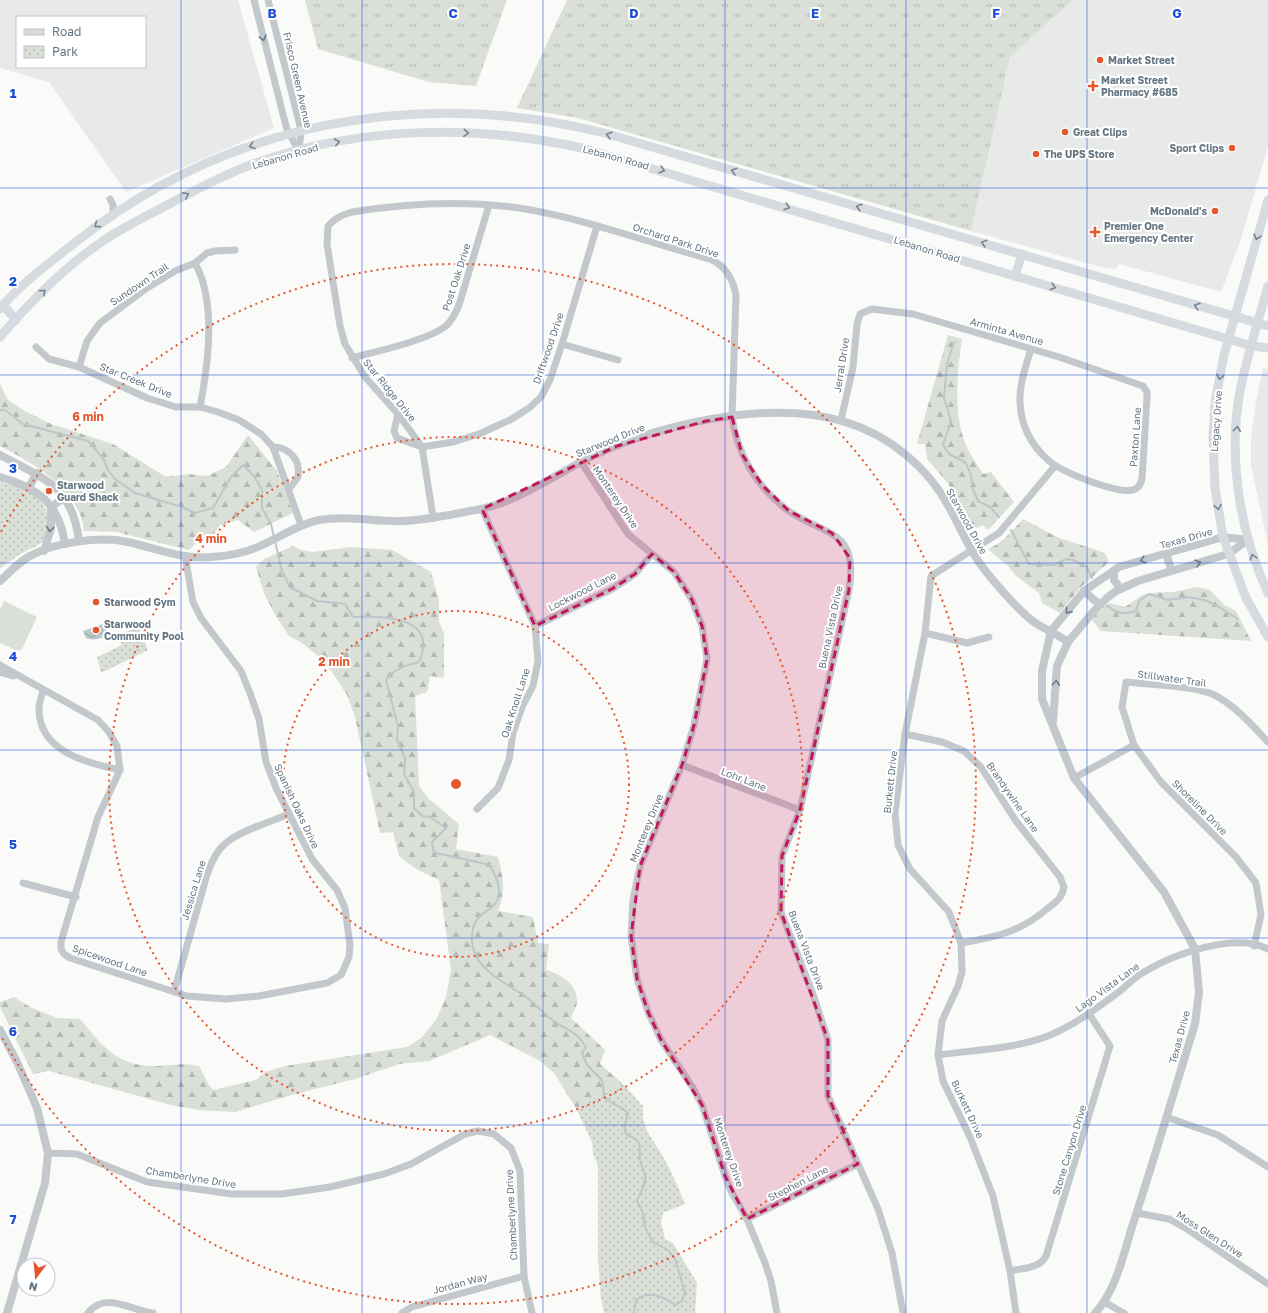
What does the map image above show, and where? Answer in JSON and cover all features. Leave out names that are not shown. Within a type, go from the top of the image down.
[{"type":"main road","name":"Lebanon Road","points":[[2,307],[35,275],[100,222],[191,170],[289,134],[335,122],[380,116],[467,113],[519,116],[560,123],[604,134],[1268,326]]},
{"type":"main road","name":"Lebanon Road","points":[[0,337],[35,299],[88,253],[109,237],[196,189],[251,165],[299,151],[375,136],[434,132],[496,134],[553,142],[636,162],[1228,339],[1252,346],[1268,348]]},
{"type":"main road","points":[[142,197],[151,213]]},
{"type":"main road","name":"Legacy Drive","points":[[1268,200],[1228,339],[1215,402],[1213,438],[1215,488],[1223,538],[1246,598],[1268,637]]},
{"type":"main road","points":[[1015,276],[1022,254]]},
{"type":"main road","points":[[1268,286],[1241,387],[1235,447],[1242,518],[1256,568],[1268,593]]},
{"type":"main road","points":[[2,307],[16,320]]},
{"type":"street","name":"Frisco Green Avenue","points":[[254,0],[289,134],[299,151]]},
{"type":"street","name":"Frisco Green Avenue","points":[[268,0],[301,131],[299,151]]},
{"type":"street","points":[[110,199],[113,205],[113,215]]},
{"type":"street","name":"Orchard Park Drive","points":[[328,226],[334,219],[343,214],[383,208],[436,204],[489,205],[537,212],[597,226],[718,263],[730,275],[736,295],[732,417],[736,435],[744,457],[753,474],[765,489],[784,508],[801,519],[828,530],[841,542]]},
{"type":"street","name":"Post Oak Drive","points":[[352,358],[420,338],[446,326],[454,317],[459,305],[489,205]]},
{"type":"street","name":"Star Ridge Drive","points":[[328,226],[327,244],[340,326],[345,344],[364,377],[398,414],[422,447],[433,517]]},
{"type":"street","name":"Driftwood Drive","points":[[422,447],[453,442],[479,434],[510,420],[529,408],[541,397],[550,380],[562,344],[597,226]]},
{"type":"street","name":"Sundown Trail","points":[[78,367],[88,341],[100,323],[147,288],[175,271],[196,263],[207,253],[215,250],[235,250]]},
{"type":"street","points":[[196,263],[205,294],[208,321],[205,377],[200,407]]},
{"type":"street","name":"Arminta Avenue","points":[[860,314],[872,309],[913,314],[1031,349],[1128,380],[1145,388]]},
{"type":"street","name":"Jerral Drive","points":[[841,420],[853,367],[857,319],[860,314]]},
{"type":"street","points":[[562,344],[618,360]]},
{"type":"street","name":"Star Creek Drive","points":[[36,347],[49,359],[78,367],[163,404],[176,407],[200,407],[218,412],[239,420],[261,434],[273,447],[301,525]]},
{"type":"street","points":[[1031,349],[1021,386],[1021,414],[1032,442],[1054,466]]},
{"type":"street","name":"Paxton Lane","points":[[1054,466],[1074,476],[1124,490],[1133,490],[1139,486],[1142,479],[1147,405],[1145,388]]},
{"type":"street","name":"Starwood Drive","points":[[0,580],[28,557],[65,544],[79,541],[110,539],[184,556],[210,558],[260,547],[301,525],[324,519],[346,518],[407,521],[482,509],[546,482],[581,462],[649,435],[694,423],[732,417],[800,413],[841,420],[862,428],[884,439],[907,456],[925,473],[944,499],[971,550],[986,572],[1028,617],[1068,642]]},
{"type":"street","points":[[398,414],[394,431],[397,438],[422,447]]},
{"type":"street","name":"Star Creek Drive","points":[[273,447],[282,447],[289,450],[296,462],[298,477],[289,489]]},
{"type":"street","points":[[0,455],[37,473],[54,484],[68,502],[77,524],[79,541]]},
{"type":"street","name":"Monterey Drive","points":[[581,462],[628,534],[674,572],[692,600],[702,626],[706,659],[694,725],[682,765],[640,866],[633,900],[630,936],[637,980],[648,1012],[661,1040],[693,1088],[702,1105],[725,1176],[731,1191],[747,1219],[771,1281],[777,1313]]},
{"type":"street","name":"Burkett Drive","points":[[1016,1313],[1010,1270],[993,1196],[970,1137],[943,1081],[938,1055],[942,1021],[958,986],[962,972],[961,943],[949,912],[910,869],[898,845],[896,813],[905,734],[925,633],[931,576],[1005,527],[1054,466]]},
{"type":"street","points":[[29,487],[37,473]]},
{"type":"street","points":[[0,477],[22,483],[38,492],[51,507],[63,527],[65,544]]},
{"type":"street","points":[[51,507],[64,498]]},
{"type":"street","points":[[44,551],[51,528],[51,507]]},
{"type":"street","name":"Oak Knoll Lane","points":[[477,809],[498,788],[509,760],[513,733],[522,707],[533,686],[538,661],[535,626],[482,509]]},
{"type":"street","name":"Texas Drive","points":[[1095,1313],[1104,1302],[1122,1259],[1137,1213],[1197,1010],[1199,992],[1195,949],[1164,892],[1074,778],[1058,740],[1053,722],[1042,699],[1042,671],[1051,631],[1084,591],[1119,567],[1223,538],[1248,540]]},
{"type":"street","name":"Texas Drive","points":[[1053,722],[1057,666],[1068,642],[1100,605],[1121,589],[1138,581],[1228,554],[1248,540]]},
{"type":"street","name":"Buena Vista Drive","points":[[841,542],[850,558],[850,581],[800,810],[782,856],[781,912],[814,997],[828,1040],[828,1096],[878,1209],[892,1253],[903,1313]]},
{"type":"street","name":"Lockwood Lane","points":[[535,626],[612,589],[635,574],[652,554]]},
{"type":"street","points":[[1166,554],[1172,571]]},
{"type":"street","name":"Spanish Oaks Drive","points":[[184,556],[192,602],[201,618],[241,671],[259,719],[266,762],[276,788],[312,859],[337,890],[345,908],[350,946],[349,957],[341,975]]},
{"type":"street","points":[[1114,571],[1114,580],[1121,589]]},
{"type":"street","points":[[1084,591],[1100,605]]},
{"type":"street","points":[[925,633],[967,643],[989,637]]},
{"type":"street","points":[[0,665],[105,726],[117,746],[120,770],[77,758],[64,753],[57,747],[48,736],[40,715],[39,706],[43,690]]},
{"type":"street","points":[[0,672],[23,679]]},
{"type":"street","name":"Stillwater Trail","points":[[1126,682],[1204,691],[1223,700],[1249,722],[1268,742]]},
{"type":"street","name":"Shoreline Drive","points":[[1126,682],[1122,707],[1134,745],[1161,782],[1236,857],[1256,883],[1261,914],[1254,946]]},
{"type":"street","name":"Brandywine Lane","points":[[905,734],[942,742],[964,751],[981,766],[1016,821],[1060,877],[1064,887],[1062,896],[1028,924],[1012,932],[991,938],[961,943]]},
{"type":"street","points":[[1074,778],[1134,745]]},
{"type":"street","name":"Lohr Lane","points":[[682,765],[800,810]]},
{"type":"street","name":"Spicewood Lane","points":[[120,770],[98,817],[76,897],[61,942],[61,950],[64,954],[84,964],[187,996],[226,999],[259,996],[327,983],[341,975]]},
{"type":"street","name":"Jessica Lane","points":[[174,992],[211,862],[219,850],[227,842],[289,814]]},
{"type":"street","points":[[23,883],[76,897]]},
{"type":"street","name":"Lago Vista Lane","points":[[938,1055],[1005,1046],[1047,1036],[1071,1026],[1144,972],[1195,949],[1237,942],[1268,949]]},
{"type":"street","name":"Stone Canyon Drive","points":[[1010,1270],[1038,1266],[1043,1262],[1079,1151],[1110,1046],[1089,1014]]},
{"type":"street","points":[[0,1030],[17,1062],[37,1108],[48,1153],[45,1183],[6,1313]]},
{"type":"street","points":[[1166,1117],[1218,1135],[1268,1167]]},
{"type":"street","name":"Chamberlyne Drive","points":[[48,1153],[77,1154],[147,1182],[232,1194],[282,1194],[330,1187],[384,1174],[411,1164],[465,1134],[478,1131],[494,1134],[511,1148],[518,1165],[524,1276],[532,1313]]},
{"type":"street","name":"Stephen Lane","points":[[747,1219],[858,1164]]},
{"type":"street","name":"Moss Glen Drive","points":[[1137,1213],[1169,1220],[1187,1229],[1268,1284]]},
{"type":"street","name":"Jordan Way","points":[[402,1313],[412,1307],[524,1276]]},
{"type":"street","points":[[88,1313],[93,1306],[102,1302],[110,1302],[153,1313]]},
{"type":"street","points":[[1104,1302],[1124,1313]]},
{"type":"highlighted area","points":[[732,417],[742,454],[762,485],[789,511],[832,533],[850,558],[849,590],[800,810],[782,856],[781,912],[828,1040],[828,1096],[858,1164],[747,1219],[725,1176],[702,1105],[661,1040],[648,1012],[637,979],[631,936],[640,866],[682,765],[694,725],[707,659],[702,626],[692,600],[674,572],[652,554],[635,574],[612,589],[535,626],[482,509],[617,446],[706,421]]},
{"type":"shaded area","points":[[0,0],[238,0],[274,128],[126,192],[49,82],[0,68]]},
{"type":"shaded area","points":[[1073,0],[1268,0],[1268,147],[1239,245],[1221,292],[1119,264],[1117,269],[1105,268],[971,231],[1010,57]]},
{"type":"shaded area","points":[[1263,368],[1268,369],[1268,545],[1251,465],[1251,437],[1256,401]]},
{"type":"green space","points":[[305,0],[507,0],[476,86],[429,82],[318,49]]},
{"type":"green space","points":[[567,0],[1073,0],[1010,57],[971,231],[578,118],[517,108]]},
{"type":"green space","points":[[948,335],[962,339],[957,393],[959,421],[966,445],[983,474],[991,472],[1014,502],[988,530],[983,525],[974,529],[947,482],[927,459],[925,444],[917,444]]},
{"type":"green space","points":[[0,384],[8,400],[23,410],[51,424],[113,444],[166,477],[189,474],[207,476],[226,467],[248,435],[277,471],[293,513],[254,532],[238,520],[220,525],[207,543],[200,539],[189,550],[116,532],[84,531],[79,512],[63,489],[34,465],[0,446]]},
{"type":"green space","points":[[0,482],[22,488],[35,495],[45,508],[48,515],[49,530],[41,543],[17,556],[0,569]]},
{"type":"green space","points":[[1023,519],[1057,537],[1105,553],[1109,562],[1080,588],[1060,613],[1042,603],[1039,593],[1016,576],[1008,566],[988,549],[1003,540]]},
{"type":"green space","points":[[293,546],[301,550],[313,552],[351,547],[392,550],[431,572],[439,600],[439,622],[444,633],[444,678],[430,676],[427,692],[415,696],[419,786],[429,799],[459,824],[456,849],[498,857],[503,891],[501,904],[498,911],[533,917],[538,943],[549,944],[546,970],[567,980],[574,989],[577,1003],[571,1018],[605,1050],[600,1064],[622,1083],[576,1108],[554,1073],[540,1061],[490,1035],[429,1061],[399,1064],[355,1079],[295,1094],[235,1112],[198,1110],[171,1105],[49,1071],[33,1074],[0,1007],[0,1002],[14,997],[30,1007],[57,1018],[80,1019],[111,1052],[130,1062],[154,1066],[181,1064],[199,1066],[213,1090],[256,1080],[265,1072],[285,1066],[407,1047],[421,1038],[436,1020],[446,997],[451,970],[439,880],[416,869],[399,856],[393,832],[380,833],[355,717],[347,695],[332,672],[320,658],[301,642],[289,636],[275,615],[264,593],[256,567],[264,559]]},
{"type":"green space","points":[[1197,587],[1210,590],[1224,605],[1236,611],[1251,641],[1101,631],[1091,619],[1109,603],[1125,607],[1141,596],[1149,593],[1173,592]]},
{"type":"green space","points":[[4,601],[37,617],[22,649],[18,651],[0,643],[0,610]]},
{"type":"green space","points":[[138,626],[148,650],[101,672],[97,657],[122,645],[118,636]]},
{"type":"green space","points":[[622,1083],[643,1106],[645,1127],[662,1155],[685,1204],[663,1213],[661,1223],[665,1239],[673,1243],[697,1283],[695,1313],[604,1313],[601,1298],[598,1260],[598,1166],[593,1153],[592,1142],[576,1108]]},
{"type":"water","name":"Starwood Community Pool","points":[[106,621],[108,633],[104,637],[98,639],[86,638],[83,631],[103,624]]},
{"type":"waterway","points":[[954,342],[947,364],[944,398],[951,421],[943,445],[949,454],[965,462],[971,474],[972,487],[978,501],[990,507],[999,517]]},
{"type":"waterway","points":[[0,410],[5,410],[23,424],[88,441],[103,458],[108,470],[115,479],[135,493],[182,507],[195,513],[213,508],[231,477],[243,465],[254,476],[262,490],[262,508],[271,524],[274,537]]},
{"type":"waterway","points":[[1011,530],[1029,564],[1054,565],[1066,559],[1073,560],[1087,567],[1092,578]]},
{"type":"waterway","points":[[275,541],[282,571],[290,587],[317,601],[345,604],[353,617],[379,617],[405,622],[415,627],[421,635],[423,647],[419,662],[400,668],[386,680],[398,726],[397,739],[405,758],[404,774],[414,792],[414,808],[422,816],[430,817],[446,828],[432,842],[433,850],[436,853],[490,865],[495,876],[499,892],[496,903],[481,915],[474,924],[472,941],[476,956],[486,969],[493,975],[530,1000],[552,1020],[579,1038],[586,1047],[582,1053],[587,1065],[601,1079],[604,1097],[628,1113],[624,1128],[627,1135],[636,1139],[639,1144],[640,1161],[645,1174],[644,1184],[637,1201],[643,1213],[645,1227],[653,1242],[669,1251],[675,1259],[685,1292],[682,1301],[675,1305],[656,1295],[645,1295],[636,1300],[634,1313]]},
{"type":"waterway","points":[[1108,606],[1118,612],[1128,613],[1136,611],[1139,601],[1149,594],[1168,600],[1189,597],[1204,600],[1216,605],[1238,619]]},
{"type":"place","name":"Market Street","points":[[1100,60]]},
{"type":"place","name":"Market Street Pharmacy #685","points":[[1093,86]]},
{"type":"place","name":"Great Clips","points":[[1065,132]]},
{"type":"place","name":"Sport Clips","points":[[1232,148]]},
{"type":"place","name":"The UPS Store","points":[[1036,154]]},
{"type":"place","name":"McDonald's","points":[[1215,211]]},
{"type":"place","name":"Premier One Emergency Center","points":[[1095,232]]},
{"type":"place","name":"Starwood Guard Shack","points":[[49,491]]},
{"type":"place","name":"Starwood Gym","points":[[96,602]]},
{"type":"place","name":"Starwood Community Pool","points":[[96,630]]}]
